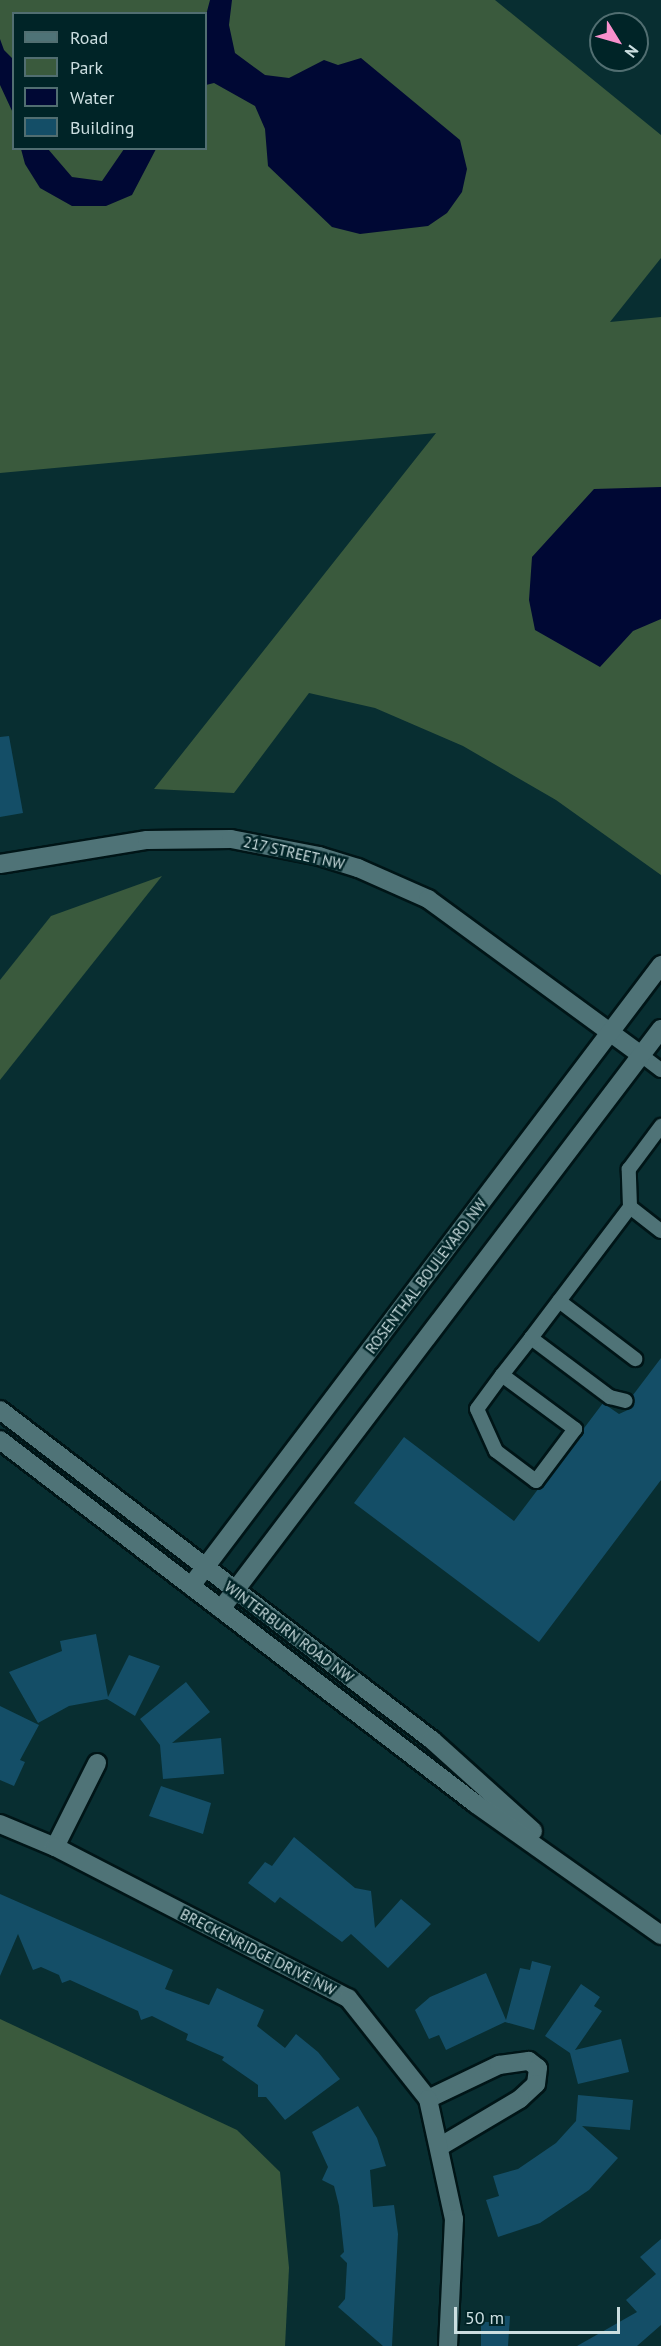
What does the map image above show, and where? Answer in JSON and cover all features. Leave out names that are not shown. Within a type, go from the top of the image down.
[{"type":"street","name":"217 STREET NW","points":[[0,864],[147,840],[231,839],[319,856],[393,882],[428,900],[641,1056]]},
{"type":"street","name":"ROSENTHAL BOULEVARD NW","points":[[191,1587],[661,965]]},
{"type":"street","points":[[221,1609],[661,1029]]},
{"type":"street","name":"WINTERBURN ROAD NW","points":[[0,1410],[432,1740],[569,1866]]},
{"type":"street","name":"WINTERBURN ROAD NW","points":[[0,1440],[476,1804],[569,1866],[661,1935]]},
{"type":"street","points":[[55,1847],[97,1763]]},
{"type":"street","name":"BRECKENRIDGE DRIVE NW","points":[[0,1824],[55,1847],[348,1998],[428,2099],[454,2219],[448,2346]]},
{"type":"street","points":[[428,2099],[499,2065],[529,2061],[538,2068],[536,2084],[520,2099],[439,2147]]},
{"type":"lane","points":[[641,1056],[661,1070]]},
{"type":"lane","points":[[502,1375],[575,1429],[536,1481],[496,1451],[477,1409],[502,1375],[630,1207],[629,1169],[661,1125]]},
{"type":"lane","points":[[630,1207],[661,1231]]},
{"type":"lane","points":[[559,1301],[635,1359]]},
{"type":"lane","points":[[531,1338],[622,1406]]},
{"type":"green space","points":[[0,0],[495,0],[661,135],[661,258],[610,322],[661,317],[661,875],[556,800],[463,746],[375,708],[309,693],[234,793],[154,789],[436,433],[0,473]]},
{"type":"green space","points":[[162,876],[0,1080],[0,980],[51,916]]},
{"type":"green space","points":[[0,2019],[237,2130],[280,2172],[289,2268],[285,2346],[0,2346]]},
{"type":"water","points":[[210,0],[232,0],[229,25],[235,53],[265,75],[289,78],[324,60],[338,65],[361,58],[460,140],[467,169],[462,192],[447,213],[428,226],[360,234],[332,227],[268,166],[265,129],[255,106],[214,83],[207,85],[207,12]]},
{"type":"water","points":[[0,39],[4,50],[12,58],[12,111],[0,85]]},
{"type":"water","points":[[21,150],[49,150],[72,177],[102,181],[123,150],[155,150],[132,195],[106,206],[72,206],[40,188],[25,164]]},
{"type":"water","points":[[661,487],[661,619],[633,631],[600,667],[535,630],[529,600],[532,557],[594,489]]},
{"type":"building","points":[[9,736],[23,813],[0,817],[0,737]]},
{"type":"building","points":[[661,1358],[661,1480],[539,1642],[354,1503],[404,1437],[514,1521],[603,1403],[619,1414],[632,1408],[633,1395]]},
{"type":"building","points":[[96,1634],[108,1697],[129,1655],[160,1666],[135,1716],[107,1699],[69,1706],[38,1723],[9,1672],[62,1651],[60,1641]]},
{"type":"building","points":[[186,1682],[210,1712],[172,1743],[221,1738],[224,1774],[163,1779],[160,1745],[140,1719]]},
{"type":"building","points":[[0,1706],[39,1725],[20,1760],[25,1762],[14,1786],[0,1780]]},
{"type":"building","points":[[161,1786],[211,1803],[203,1834],[149,1816]]},
{"type":"building","points":[[294,1837],[355,1888],[371,1891],[375,1928],[401,1899],[431,1924],[388,1968],[351,1934],[342,1942],[280,1897],[275,1903],[248,1883],[265,1862],[272,1866]]},
{"type":"building","points":[[0,1894],[173,1970],[165,1989],[209,2005],[217,1988],[264,2010],[257,2026],[285,2048],[296,2034],[318,2052],[340,2079],[285,2120],[266,2097],[258,2097],[258,2085],[222,2060],[224,2057],[186,2040],[188,2034],[152,2016],[141,2020],[138,2011],[70,1980],[62,1983],[59,1975],[41,1967],[33,1970],[18,1934],[0,1976]]},
{"type":"building","points":[[532,1961],[551,1966],[534,2030],[505,2022],[446,2050],[439,2035],[429,2039],[415,2010],[430,1997],[486,1973],[506,2020],[520,1968],[530,1970]]},
{"type":"building","points":[[581,1984],[600,1997],[594,2006],[602,2011],[575,2050],[621,2039],[629,2072],[578,2084],[570,2053],[545,2036]]},
{"type":"building","points":[[578,2095],[633,2100],[630,2130],[582,2126],[618,2158],[589,2190],[540,2223],[498,2237],[486,2200],[499,2196],[493,2176],[518,2169],[556,2143],[576,2121]]},
{"type":"building","points":[[358,2106],[377,2138],[386,2166],[370,2170],[373,2207],[394,2205],[398,2234],[392,2346],[383,2346],[338,2307],[345,2299],[347,2263],[340,2256],[344,2252],[339,2206],[334,2186],[322,2180],[328,2167],[312,2132]]},
{"type":"building","points":[[661,2239],[661,2325],[637,2346],[577,2346],[637,2312],[626,2300],[656,2274],[640,2257]]},
{"type":"building","points":[[490,2315],[510,2316],[508,2346],[481,2346],[481,2322],[490,2322]]}]
